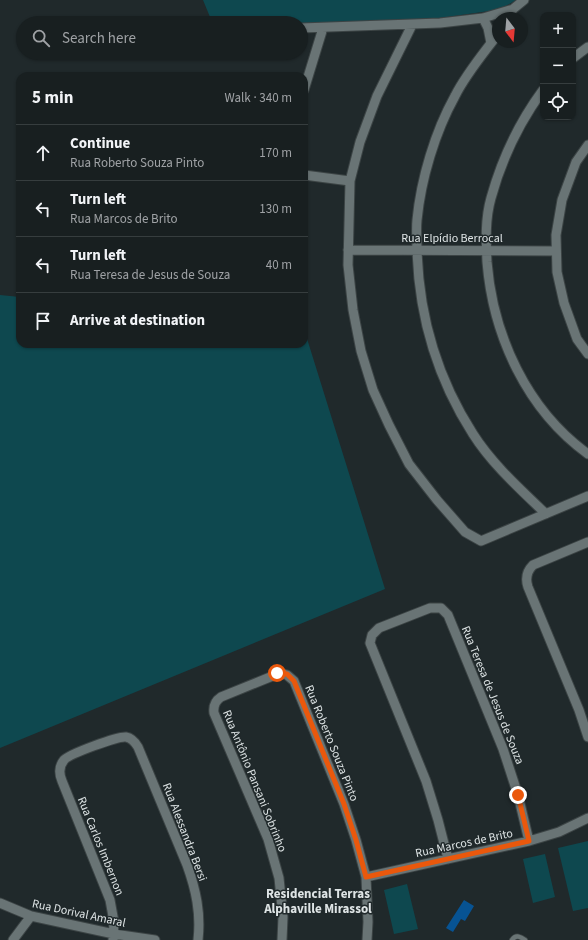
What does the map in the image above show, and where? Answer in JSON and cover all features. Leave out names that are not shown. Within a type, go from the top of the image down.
[{"type":"street","points":[[511,12],[524,0]]},
{"type":"street","points":[[308,28],[440,23],[484,18],[513,9]]},
{"type":"street","points":[[484,18],[492,42],[455,95],[439,131],[424,177],[417,221],[418,269],[430,341],[441,374],[455,403],[473,434],[494,463],[546,514]]},
{"type":"street","points":[[412,25],[377,96],[360,142],[350,181],[348,265],[353,310],[361,351],[373,390],[409,464],[437,500],[465,532],[481,541],[588,496]]},
{"type":"street","points":[[308,77],[323,28]]},
{"type":"street","points":[[576,56],[588,47]]},
{"type":"street","points":[[540,94],[520,123],[504,157],[490,200],[486,237],[489,279],[495,312],[505,343],[518,373],[534,399],[555,425],[578,447],[588,454]]},
{"type":"street","points":[[588,145],[576,162],[562,200],[556,235],[557,272],[564,303],[577,339],[588,354]]},
{"type":"street","points":[[308,176],[350,181]]},
{"type":"street","name":"Rua Elpídio Berrocal","points":[[348,250],[556,251]]},
{"type":"street","points":[[588,542],[536,563],[529,569],[526,581],[579,710],[588,737]]},
{"type":"street","name":"Rua Teresa de Jesus de Souza","points":[[448,859],[426,782],[370,643],[372,635],[379,628],[430,608],[441,608],[448,615],[503,749],[518,795],[529,841]]},
{"type":"street","name":"Rua Antônio Pansani Sobrinho","points":[[282,940],[283,917],[279,878],[268,839],[214,713],[214,708],[216,702],[223,696],[275,674],[287,674]]},
{"type":"street","name":"Rua Roberto Souza Pinto","points":[[287,674],[294,681],[344,804],[356,840],[366,877],[368,922],[367,940]]},
{"type":"street","name":"Rua Carlos Imbernon","points":[[113,937],[113,911],[110,900],[61,778],[60,769],[66,758],[72,754],[118,738],[126,737],[131,739]]},
{"type":"street","name":"Rua Alessandra Bersi","points":[[131,739],[138,747],[194,885],[198,905],[198,940]]},
{"type":"street","name":"Rua Marcos de Brito","points":[[366,877],[529,841],[559,832],[588,818]]},
{"type":"street","name":"Rua Dorival Amaral","points":[[0,903],[31,916],[113,937],[155,940]]},
{"type":"street","points":[[13,940],[31,916]]},
{"type":"lane","points":[[512,940],[520,936],[525,940]]},
{"type":"shaded area","points":[[203,0],[516,0],[504,7],[489,11],[412,21],[308,24],[308,16],[210,16]]},
{"type":"shaded area","points":[[0,295],[16,297],[16,348],[308,348],[308,342],[385,589],[0,748]]},
{"type":"shaded area","points":[[588,841],[588,908],[573,911],[558,848]]},
{"type":"shaded area","points":[[545,854],[555,897],[533,903],[523,859]]},
{"type":"shaded area","points":[[407,884],[418,929],[394,934],[384,890]]},
{"type":"water","points":[[464,900],[474,906],[465,921],[461,919],[453,932],[446,928]]},
{"type":"district","name":"Residencial Terras Alphaville Mirassol","points":[[318,900]]},
{"type":"route","points":[[277,673],[287,674],[294,681],[344,804],[366,877],[529,841],[518,795]]}]
